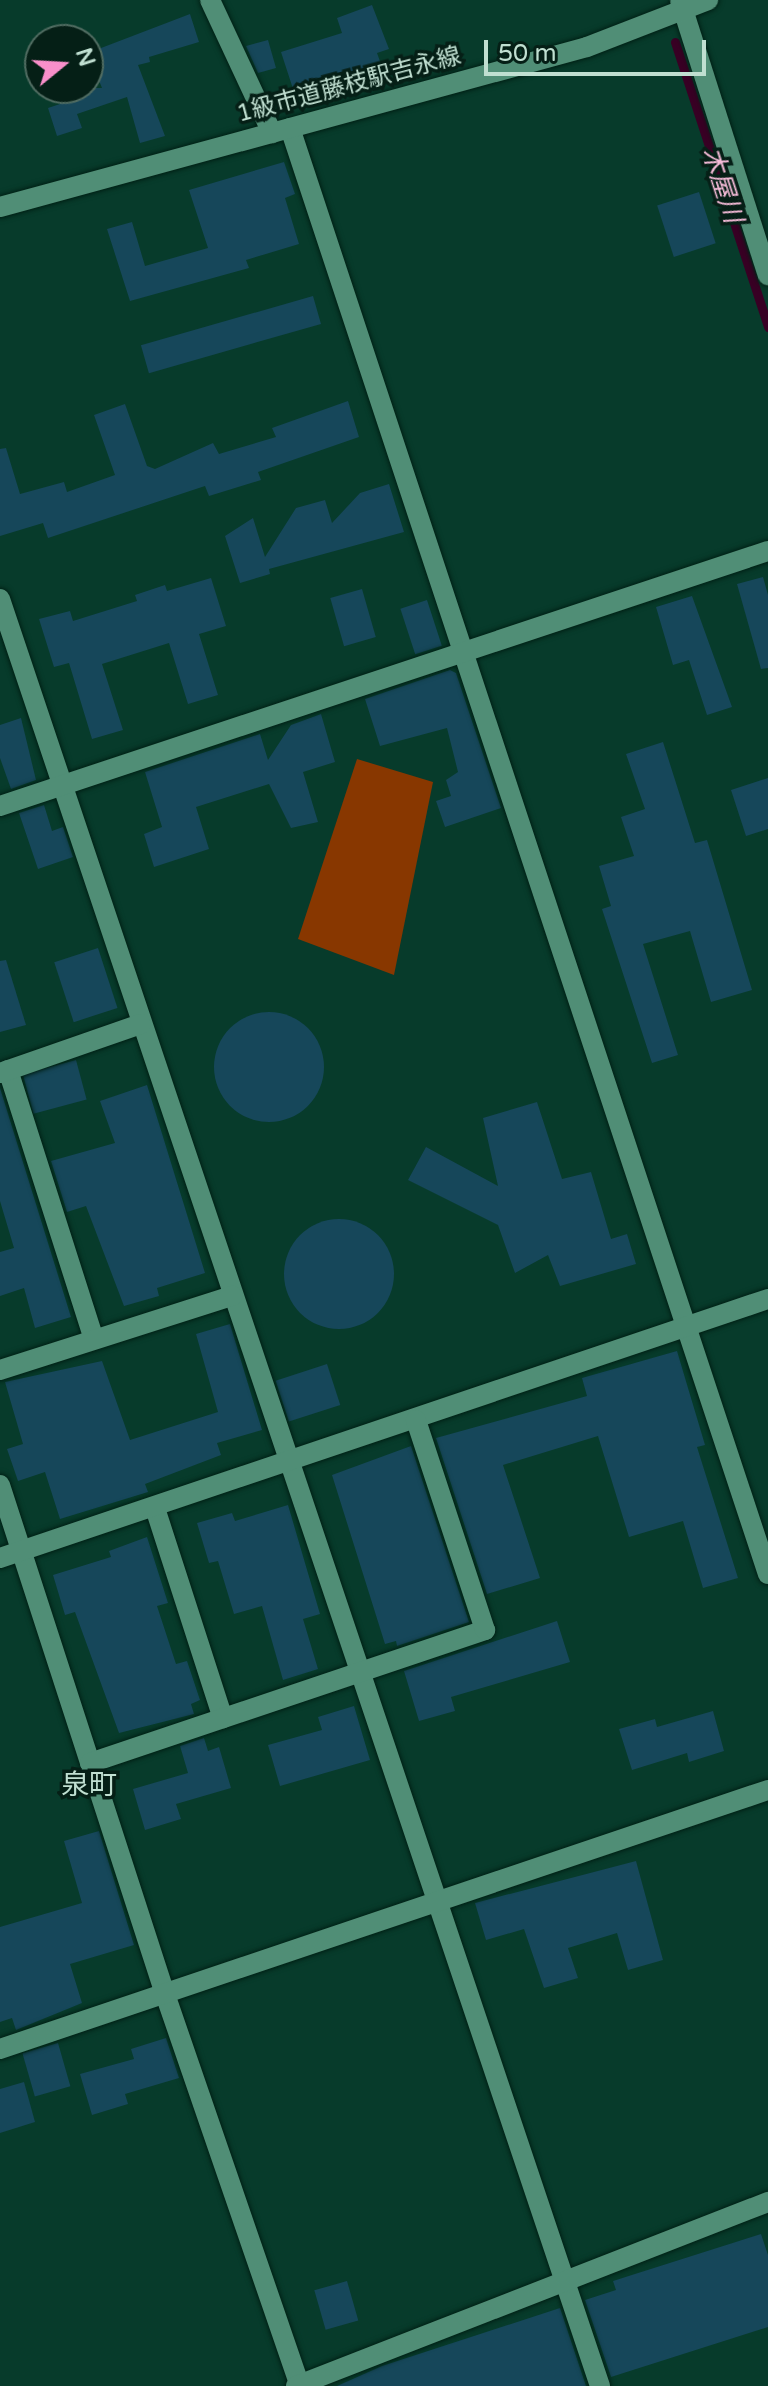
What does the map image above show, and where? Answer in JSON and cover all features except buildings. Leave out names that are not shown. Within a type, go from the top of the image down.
[{"type":"street","points":[[210,0],[281,130],[462,651],[768,1574]]},
{"type":"street","name":"1級市道藤枝駅吉永線","points":[[0,207],[587,47],[681,5],[708,0]]},
{"type":"street","points":[[681,5],[768,275]]},
{"type":"street","points":[[0,806],[768,551]]},
{"type":"street","points":[[0,599],[600,2386]]},
{"type":"street","points":[[94,1339],[4,1072],[141,1024]]},
{"type":"street","points":[[0,1370],[232,1296]]},
{"type":"street","points":[[0,1558],[288,1464],[768,1299]]},
{"type":"street","points":[[90,1763],[485,1630],[416,1420]]},
{"type":"street","points":[[0,1485],[165,1994],[298,2386],[768,2202]]},
{"type":"street","points":[[155,1508],[223,1718]]},
{"type":"street","points":[[0,2049],[768,1790]]},
{"type":"shaded area","points":[[357,759],[433,782],[394,975],[298,939]]},
{"type":"waterway","name":"木屋川","points":[[675,42],[768,327]]},
{"type":"district","name":"泉町","points":[[89,1785]]}]
